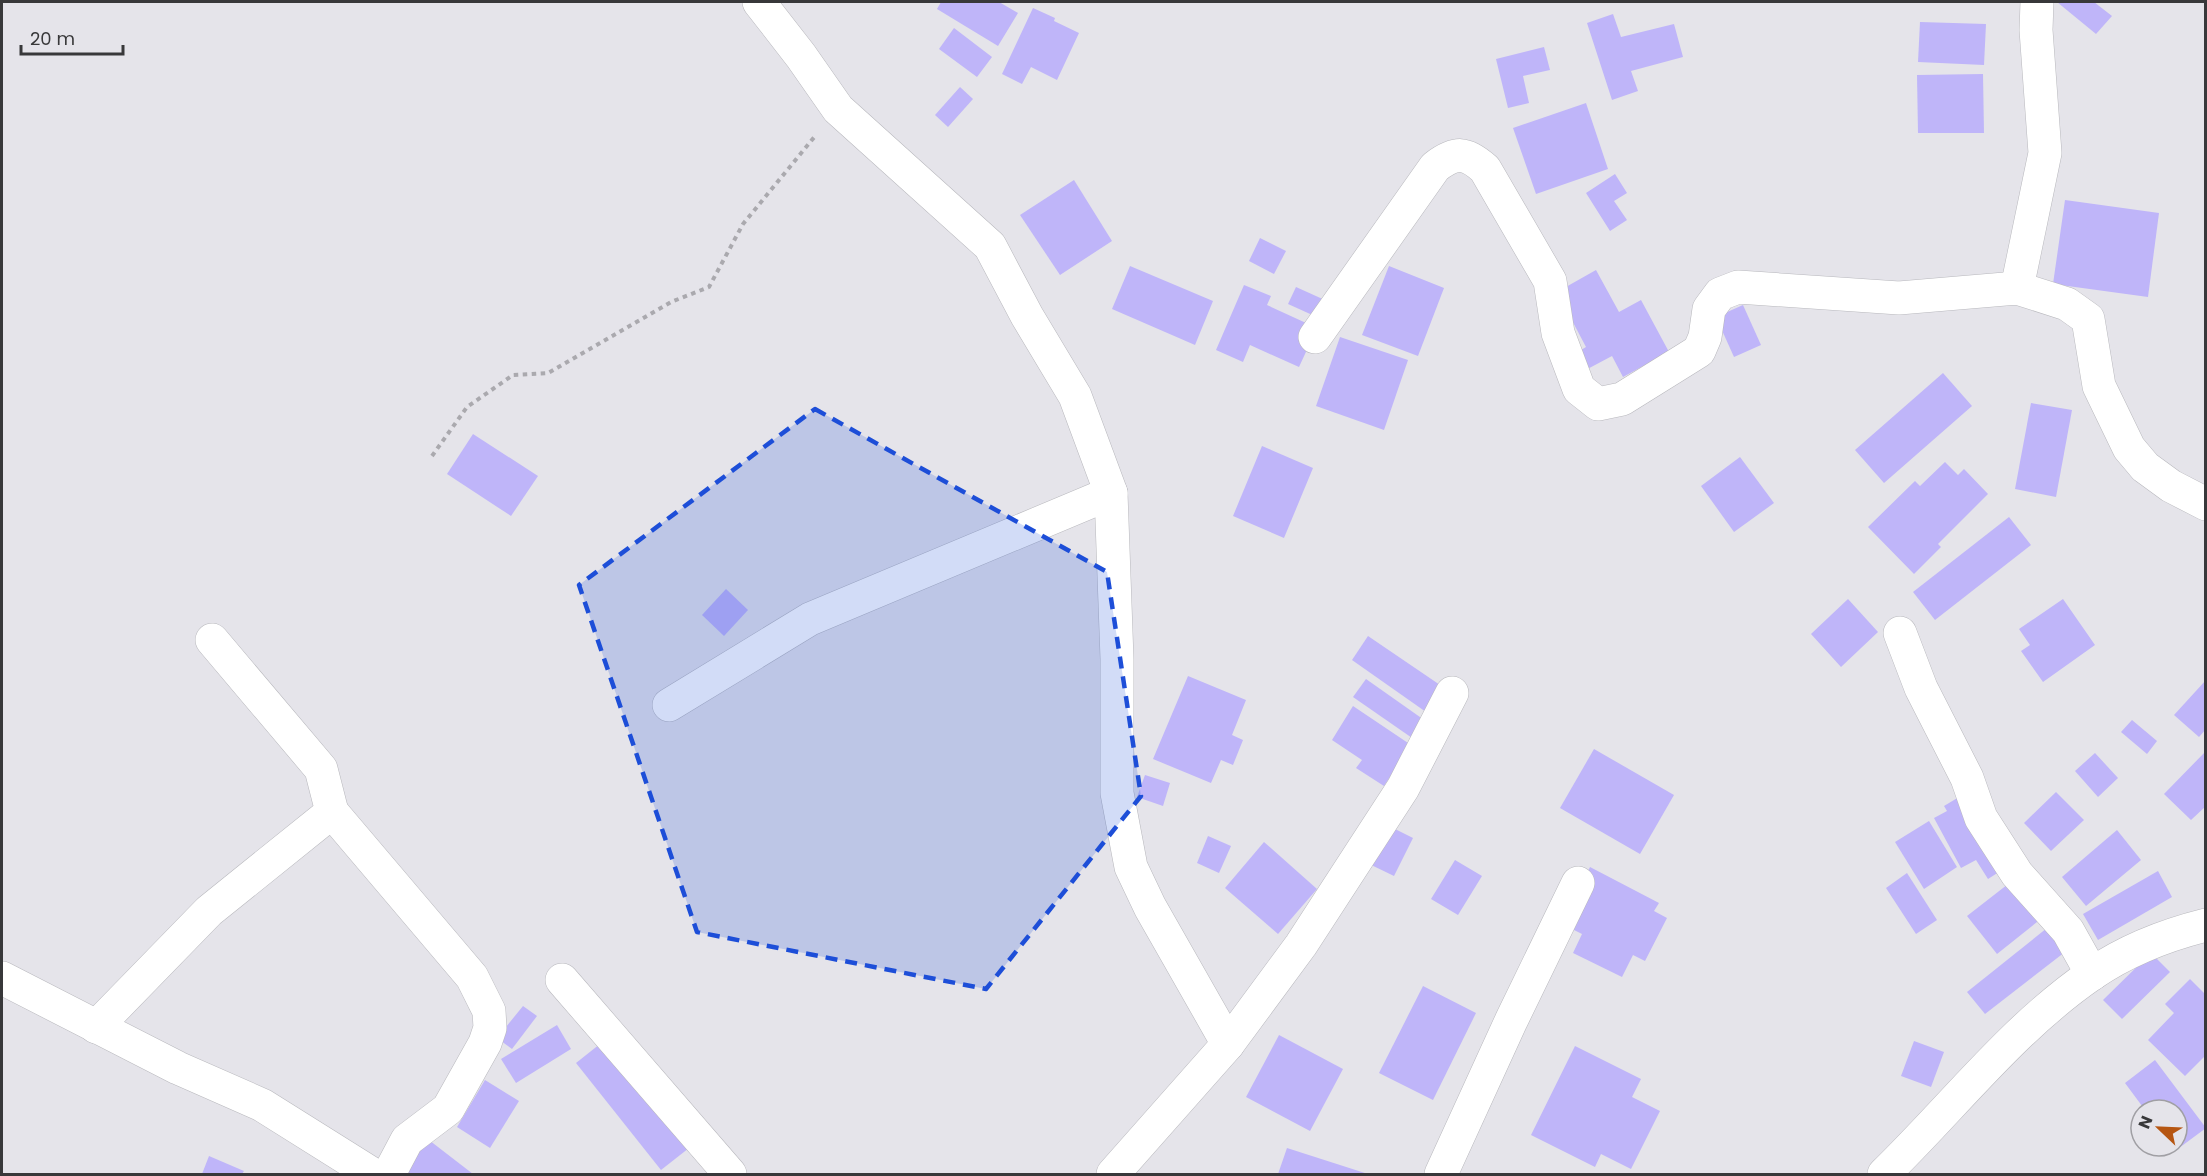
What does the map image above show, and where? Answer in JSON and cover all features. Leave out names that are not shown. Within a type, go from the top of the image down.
[{"type":"street","points":[[759,2],[838,109],[990,246],[1027,316],[1075,396],[1111,493],[1117,659],[1117,793],[1131,867],[1150,907],[1228,1044]]},
{"type":"street","points":[[2017,288],[2044,153],[2036,30],[2037,2]]},
{"type":"street","points":[[1315,337],[1436,167],[1448,157],[1464,155],[1475,160],[1485,169],[1550,281],[1558,333],[1579,389],[1598,405],[1622,399],[1699,351],[1705,337],[1709,309],[1720,294],[1738,287],[1899,298],[2017,288],[2067,304],[2088,319],[2099,386],[2129,448],[2145,467],[2172,486],[2205,504]]},
{"type":"street","points":[[669,705],[810,619],[1111,493]]},
{"type":"street","points":[[1900,633],[1921,688],[1967,778],[1981,818],[2017,874],[2068,931],[2092,974]]},
{"type":"street","points":[[212,640],[321,768],[332,812],[472,977],[489,1011],[490,1028],[485,1043],[448,1109],[407,1140],[389,1174]]},
{"type":"street","points":[[1113,1174],[1228,1044],[1301,945],[1403,788],[1452,693]]},
{"type":"street","points":[[96,1027],[209,911],[332,812]]},
{"type":"street","points":[[1441,1174],[1511,1021],[1578,883]]},
{"type":"street","points":[[1884,1174],[2026,1027],[2092,974],[2142,946],[2175,933],[2205,925]]},
{"type":"street","points":[[2,978],[178,1068],[262,1105],[372,1174]]},
{"type":"street","points":[[562,980],[730,1174]]},
{"type":"path","points":[[432,456],[467,407],[513,375],[548,373],[670,302],[709,287],[742,224],[838,109]]},
{"type":"highlighted area","points":[[815,409],[1107,572],[1141,796],[986,989],[697,932],[579,585]]},
{"type":"building","points":[[941,2],[999,2],[1018,13],[998,46],[937,9]]},
{"type":"building","points":[[2057,2],[2094,2],[2112,16],[2096,34]]},
{"type":"building","points":[[1033,8],[1079,33],[1057,80],[1031,67],[1022,84],[1002,74]]},
{"type":"building","points":[[1613,14],[1621,37],[1674,24],[1683,57],[1631,71],[1638,91],[1612,100],[1587,23]]},
{"type":"building","points":[[1920,22],[1986,24],[1984,65],[1918,62]]},
{"type":"building","points":[[954,28],[992,57],[977,77],[939,49]]},
{"type":"building","points":[[1544,47],[1550,70],[1523,76],[1529,103],[1508,108],[1496,59]]},
{"type":"building","points":[[1983,74],[1984,133],[1918,133],[1917,75]]},
{"type":"building","points":[[960,87],[973,99],[948,127],[935,115]]},
{"type":"building","points":[[1586,103],[1608,169],[1536,194],[1513,128]]},
{"type":"building","points":[[1615,174],[1627,193],[1614,201],[1627,220],[1610,231],[1586,193]]},
{"type":"building","points":[[1074,180],[1112,241],[1060,275],[1020,215]]},
{"type":"building","points":[[2065,200],[2159,213],[2148,297],[2053,284]]},
{"type":"building","points":[[1260,238],[1286,251],[1274,274],[1249,261]]},
{"type":"building","points":[[1130,266],[1213,301],[1195,345],[1112,309]]},
{"type":"building","points":[[1389,266],[1444,288],[1418,356],[1362,335]]},
{"type":"building","points":[[1596,270],[1619,312],[1641,300],[1669,352],[1623,377],[1612,356],[1580,373],[1571,356],[1586,347],[1557,292]]},
{"type":"building","points":[[1244,285],[1271,296],[1267,305],[1317,328],[1299,367],[1250,345],[1243,362],[1216,350]]},
{"type":"building","points":[[1296,287],[1327,301],[1319,318],[1288,304]]},
{"type":"building","points":[[1743,305],[1761,345],[1734,357],[1716,317]]},
{"type":"building","points":[[1340,337],[1408,360],[1384,430],[1316,406]]},
{"type":"building","points":[[1943,373],[1972,406],[1884,483],[1855,450]]},
{"type":"building","points":[[2031,403],[2072,410],[2056,497],[2015,489]]},
{"type":"building","points":[[473,434],[538,476],[511,516],[447,474]]},
{"type":"building","points":[[1262,446],[1313,468],[1284,538],[1233,516]]},
{"type":"building","points":[[1740,457],[1774,503],[1734,532],[1701,486]]},
{"type":"building","points":[[1945,462],[1958,475],[1964,469],[1988,494],[1938,544],[1941,547],[1914,574],[1868,527],[1915,481],[1920,486]]},
{"type":"building","points":[[2009,517],[2031,545],[1935,620],[1913,592]]},
{"type":"building","points":[[726,589],[748,610],[724,636],[702,615]]},
{"type":"building","points":[[1848,599],[1878,632],[1841,667],[1811,634]]},
{"type":"building","points":[[2063,599],[2095,645],[2043,682],[2021,651],[2030,645],[2019,629]]},
{"type":"building","points":[[1368,636],[1443,687],[1426,712],[1352,660]]},
{"type":"building","points":[[1188,676],[1246,700],[1232,735],[1243,740],[1233,765],[1221,760],[1211,783],[1153,759]]},
{"type":"building","points":[[1366,679],[1427,722],[1415,740],[1353,697]]},
{"type":"building","points":[[2206,680],[2206,729],[2199,737],[2174,715]]},
{"type":"building","points":[[1353,706],[1411,745],[1384,786],[1356,768],[1362,760],[1332,740]]},
{"type":"building","points":[[2132,720],[2157,741],[2147,754],[2121,732]]},
{"type":"building","points":[[1594,749],[1674,795],[1640,854],[1560,808]]},
{"type":"building","points":[[2206,751],[2206,806],[2191,820],[2164,794]]},
{"type":"building","points":[[2095,753],[2118,778],[2098,797],[2075,771]]},
{"type":"building","points":[[1145,775],[1170,783],[1163,806],[1137,797]]},
{"type":"building","points":[[2056,792],[2084,820],[2051,851],[2024,823]]},
{"type":"building","points":[[1959,797],[2002,870],[1988,879],[1976,860],[1961,868],[1934,818],[1947,811],[1944,806]]},
{"type":"building","points":[[1929,821],[1957,867],[1924,889],[1895,842]]},
{"type":"building","points":[[1383,823],[1413,838],[1394,876],[1363,861]]},
{"type":"building","points":[[2117,830],[2141,860],[2086,906],[2062,877]]},
{"type":"building","points":[[1208,836],[1231,846],[1219,873],[1197,863]]},
{"type":"building","points":[[1264,842],[1317,889],[1278,934],[1225,888]]},
{"type":"building","points":[[1455,860],[1482,876],[1458,915],[1431,899]]},
{"type":"building","points":[[1590,867],[1659,903],[1654,911],[1667,918],[1645,961],[1633,955],[1622,977],[1573,953],[1582,934],[1562,924]]},
{"type":"building","points":[[2158,871],[2172,897],[2098,940],[2083,914]]},
{"type":"building","points":[[1907,873],[1937,920],[1916,934],[1886,888]]},
{"type":"building","points":[[2012,881],[2042,918],[1997,954],[1967,916]]},
{"type":"building","points":[[2047,928],[2065,952],[1985,1014],[1967,992]]},
{"type":"building","points":[[2151,953],[2170,972],[2122,1019],[2103,1000]]},
{"type":"building","points":[[2190,979],[2206,995],[2206,1055],[2185,1076],[2148,1040],[2174,1013],[2165,1004]]},
{"type":"building","points":[[1423,986],[1476,1013],[1433,1100],[1379,1073]]},
{"type":"building","points":[[523,1006],[537,1016],[512,1049],[497,1038]]},
{"type":"building","points":[[557,1025],[571,1049],[516,1083],[501,1059]]},
{"type":"building","points":[[1279,1035],[1343,1069],[1310,1131],[1246,1097]]},
{"type":"building","points":[[605,1040],[689,1148],[661,1170],[576,1063]]},
{"type":"building","points":[[1914,1041],[1944,1052],[1931,1087],[1901,1076]]},
{"type":"building","points":[[1575,1046],[1641,1079],[1632,1097],[1660,1111],[1631,1169],[1601,1154],[1595,1167],[1531,1135]]},
{"type":"building","points":[[2155,1060],[2184,1098],[2136,1098],[2125,1083]]},
{"type":"building","points":[[485,1080],[519,1101],[490,1148],[457,1127]]},
{"type":"building","points":[[2189,1105],[2206,1128],[2189,1141]]},
{"type":"building","points":[[425,1137],[473,1174],[397,1174]]},
{"type":"building","points":[[1287,1148],[1368,1174],[1278,1174]]},
{"type":"building","points":[[209,1156],[244,1171],[242,1174],[202,1174]]}]
